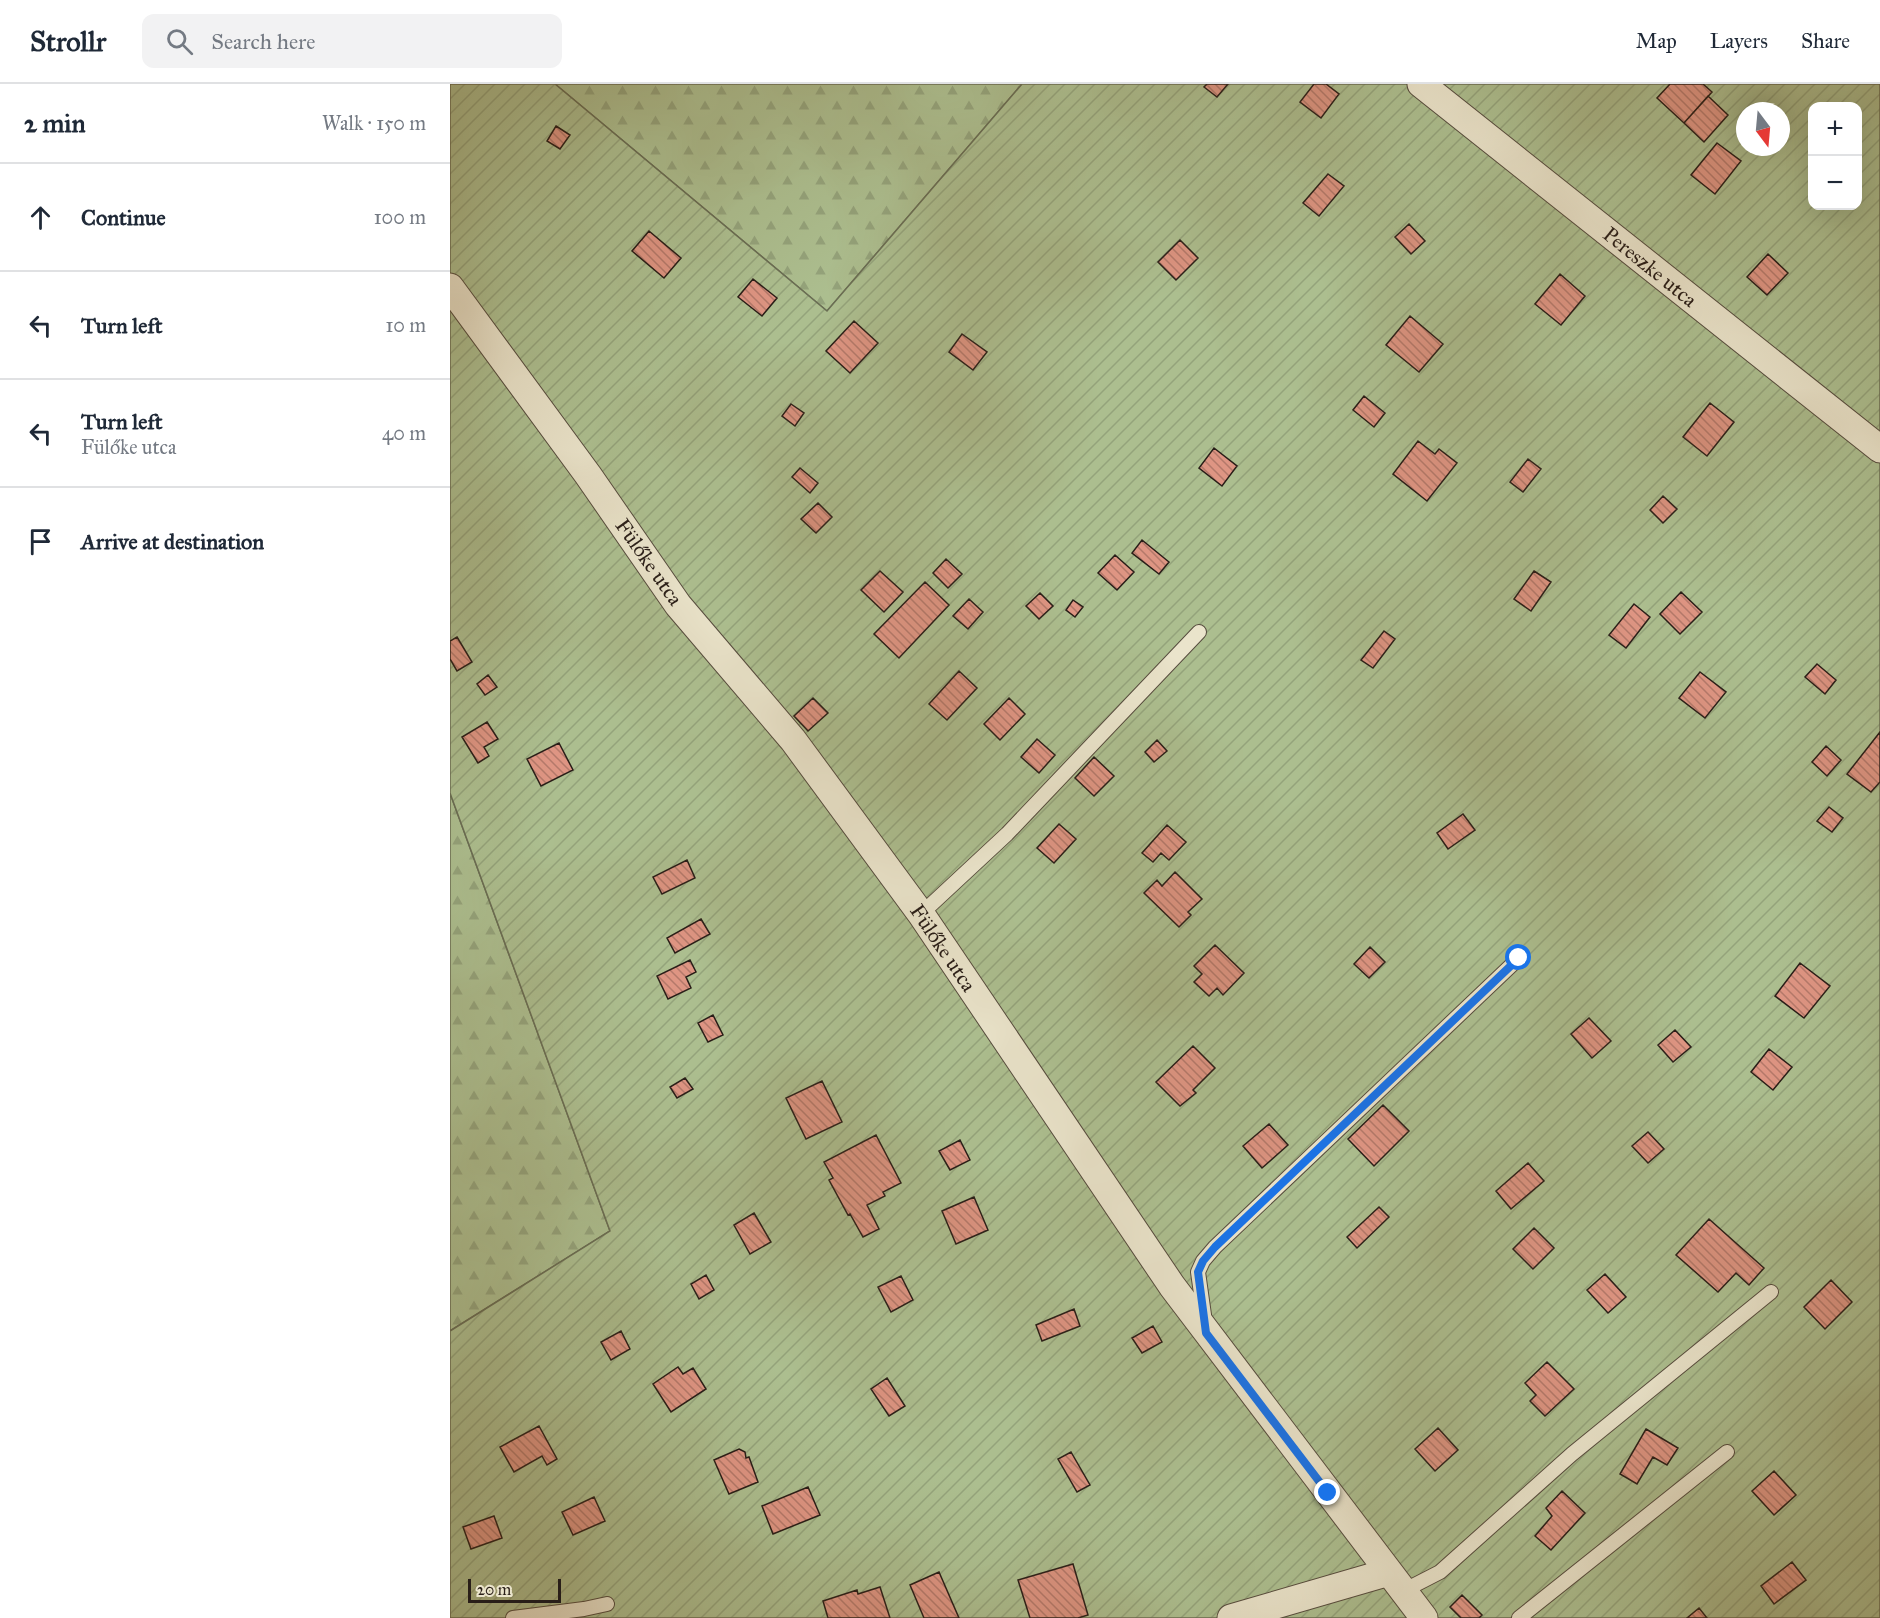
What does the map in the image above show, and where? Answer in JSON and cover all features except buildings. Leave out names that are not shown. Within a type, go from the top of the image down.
[{"type":"street","name":"Pereszke utca","points":[[1421,84],[1880,449]]},
{"type":"street","name":"Fülőke utca","points":[[450,287],[588,475],[678,605],[793,740],[921,914],[1119,1210],[1206,1333],[1424,1618]]},
{"type":"street","points":[[1231,1618],[1396,1582]]},
{"type":"lane","points":[[921,914],[1007,834],[1199,632]]},
{"type":"lane","points":[[1206,1333],[1198,1272],[1203,1261],[1519,958]]},
{"type":"lane","points":[[1396,1582],[1440,1572],[1572,1454],[1771,1292]]},
{"type":"lane","points":[[1519,1618],[1727,1452]]},
{"type":"lane","points":[[513,1618],[607,1604]]},
{"type":"green space","points":[[450,84],[555,84],[827,311],[1022,84],[1880,84],[1880,1618],[450,1618],[450,1331],[610,1231],[450,793]]},
{"type":"green space","points":[[555,84],[1022,84],[827,311]]},
{"type":"green space","points":[[450,793],[610,1231],[450,1331]]},
{"type":"route","points":[[1328,1493],[1206,1333],[1198,1272],[1203,1261],[1215,1247],[1519,958]]}]
